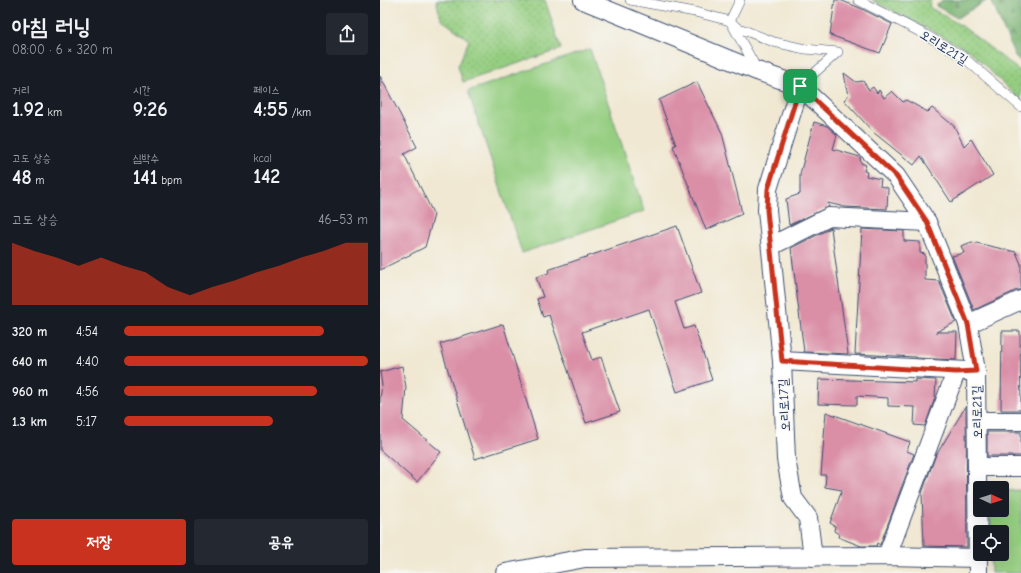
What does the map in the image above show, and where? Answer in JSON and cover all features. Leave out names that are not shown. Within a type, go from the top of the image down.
[{"type":"street","name":"오리로21길","points":[[583,0],[757,71],[800,86],[896,176],[927,222],[968,324],[976,371],[978,566]]},
{"type":"street","name":"오리로17길","points":[[800,86],[768,189],[767,210],[782,361],[786,458],[793,498],[808,518],[813,557]]},
{"type":"street","points":[[771,246],[829,216],[927,222]]},
{"type":"street","points":[[968,324],[1021,300]]},
{"type":"street","points":[[782,361],[956,372],[976,371]]},
{"type":"street","points":[[887,556],[956,372]]},
{"type":"street","points":[[977,421],[1021,421]]},
{"type":"street","points":[[977,467],[1021,467]]},
{"type":"street","points":[[505,573],[585,558],[646,566],[813,557],[887,556],[978,566]]},
{"type":"lane","points":[[630,0],[695,12],[730,21],[736,27],[774,42],[805,49],[838,52],[800,86]]},
{"type":"lane","points":[[730,21],[740,0]]},
{"type":"lane","name":"오리로21길","points":[[858,0],[962,56],[1021,107]]},
{"type":"lane","points":[[730,21],[757,71]]},
{"type":"green space","points":[[436,0],[545,0],[561,49],[463,82],[458,66],[469,40],[441,19]]},
{"type":"green space","points":[[872,0],[931,0],[929,7],[962,26],[1021,72],[1021,101],[970,51]]},
{"type":"green space","points":[[942,0],[988,0],[957,18],[936,6]]},
{"type":"green space","points":[[991,0],[1021,0],[1021,62],[1015,56]]},
{"type":"green space","points":[[590,49],[644,211],[522,253],[468,91]]},
{"type":"green space","points":[[1021,490],[1021,573],[991,573],[991,561],[1009,561],[1009,525],[991,525],[990,517],[1009,517],[1009,491]]},
{"type":"building","points":[[835,0],[840,0],[860,8],[892,24],[880,53],[830,35]]},
{"type":"building","points":[[844,73],[856,82],[863,81],[869,90],[873,87],[877,93],[879,90],[884,98],[892,91],[903,102],[906,100],[928,112],[932,108],[954,126],[964,146],[971,139],[993,175],[951,202],[921,156],[914,165],[873,132],[844,100],[848,96]]},
{"type":"building","points":[[380,76],[417,147],[404,154],[434,215],[425,247],[380,270]]},
{"type":"building","points":[[697,82],[722,133],[742,214],[706,230],[673,146],[676,145],[659,100]]},
{"type":"building","points":[[814,122],[827,126],[837,135],[833,149],[860,157],[861,163],[866,165],[864,171],[867,172],[866,176],[881,179],[880,186],[888,188],[887,209],[845,207],[828,203],[829,207],[789,225],[786,199],[800,194],[800,174]]},
{"type":"building","points":[[677,226],[701,293],[675,302],[684,329],[694,326],[712,380],[677,392],[649,309],[582,332],[592,360],[601,357],[620,412],[586,423],[549,315],[543,317],[537,299],[543,297],[536,277],[549,273],[548,270]]},
{"type":"building","points":[[831,228],[848,354],[804,352],[791,248]]},
{"type":"building","points":[[862,229],[904,231],[904,241],[920,242],[920,253],[925,254],[925,280],[939,281],[956,322],[936,332],[957,332],[956,360],[855,354]]},
{"type":"building","points":[[972,242],[1016,252],[1021,264],[1021,290],[1017,290],[974,310],[952,256],[964,253],[961,246]]},
{"type":"building","points":[[503,324],[538,439],[475,459],[440,344]]},
{"type":"building","points":[[1002,331],[1020,331],[1021,410],[1001,410]]},
{"type":"building","points":[[402,366],[406,387],[403,420],[441,452],[417,482],[380,450],[380,399],[382,385],[380,372]]},
{"type":"building","points":[[819,379],[915,382],[915,379],[936,380],[935,398],[925,426],[914,425],[915,407],[888,406],[888,398],[857,396],[857,405],[818,404]]},
{"type":"building","points":[[966,406],[967,547],[924,546],[922,493],[935,457]]},
{"type":"building","points":[[826,412],[910,442],[907,451],[914,454],[880,545],[877,543],[876,546],[861,546],[838,537],[839,534],[834,531],[835,526],[830,523],[842,490],[825,487],[826,475],[821,475]]},
{"type":"building","points":[[987,432],[1021,432],[1021,456],[987,456]]},
{"type":"route","points":[[800,86],[896,176],[927,222],[968,324],[976,371],[956,372],[782,361],[767,210],[768,189],[800,86]]}]
